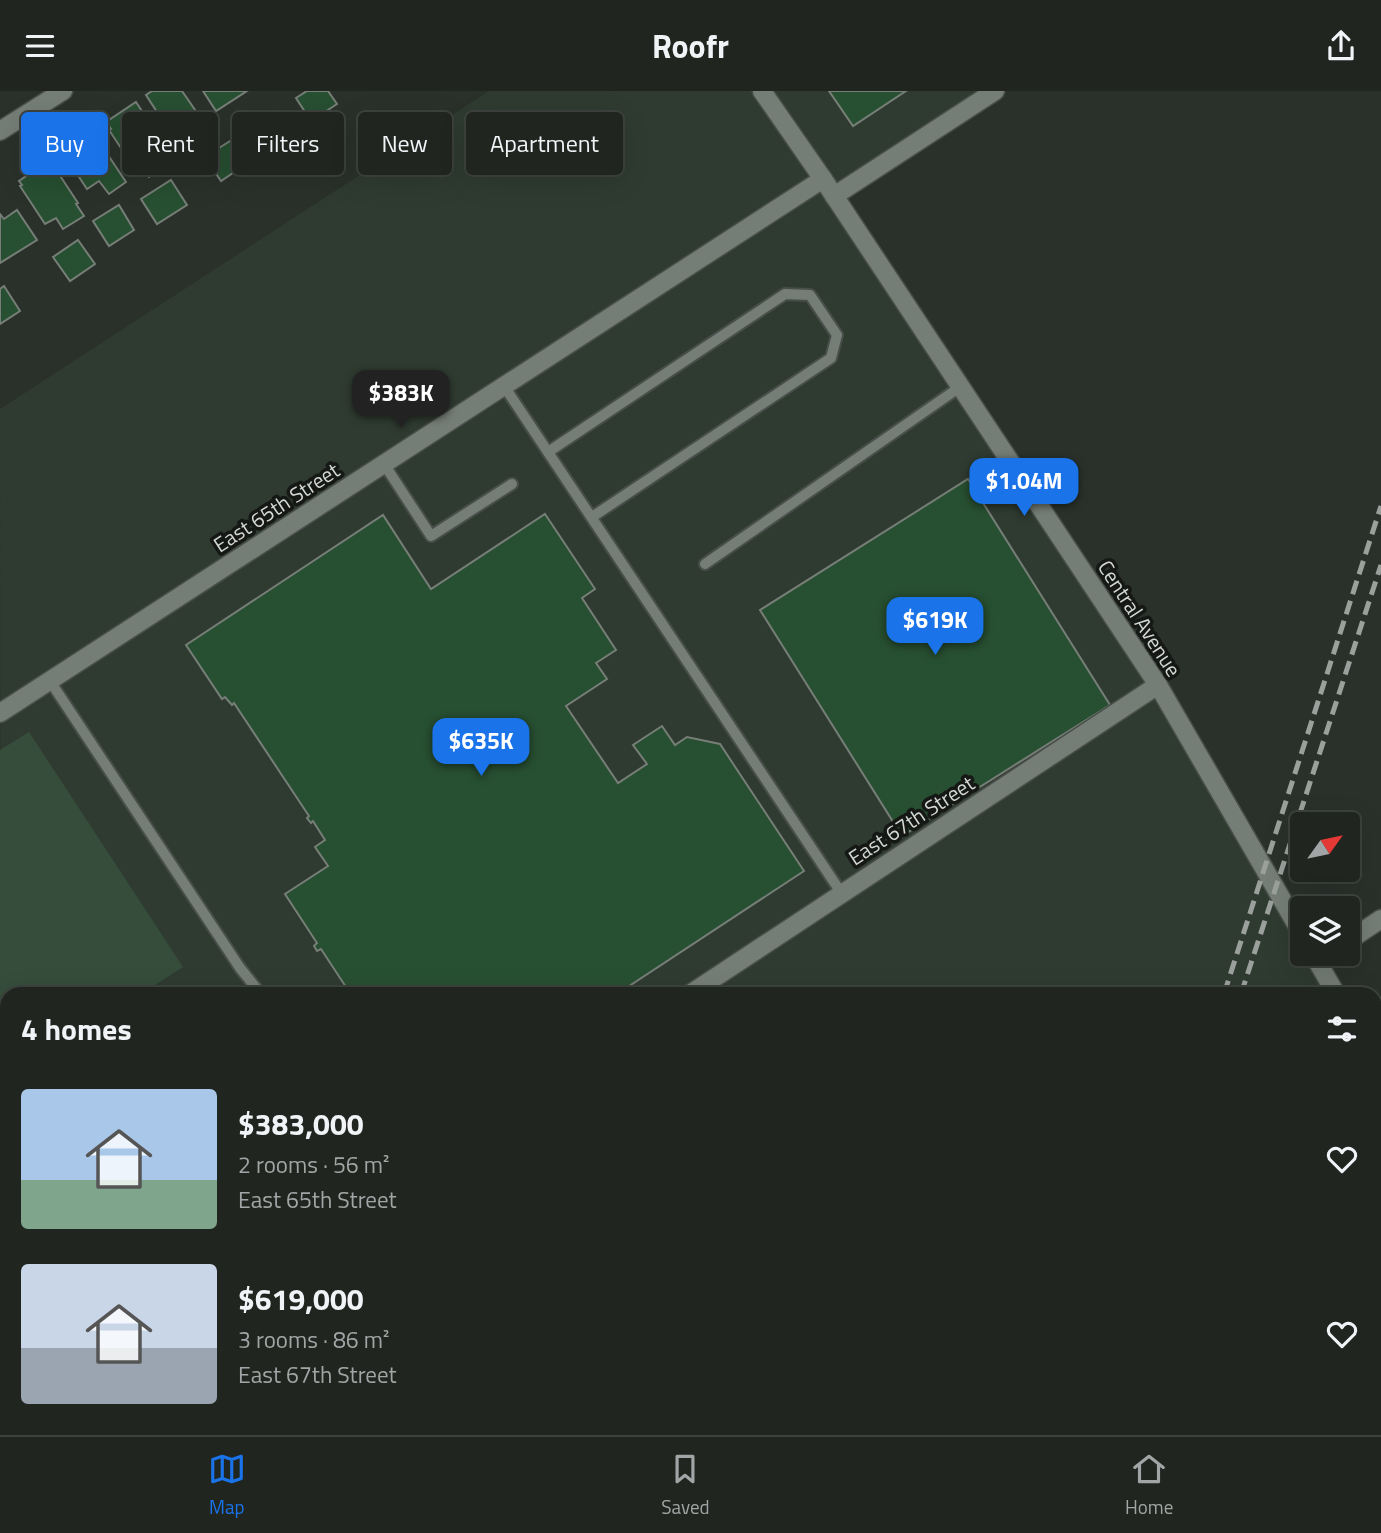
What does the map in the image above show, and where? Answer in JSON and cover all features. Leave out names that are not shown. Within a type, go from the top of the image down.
[{"type":"street","points":[[0,131],[62,91]]},
{"type":"street","name":"Central Avenue","points":[[762,91],[834,195],[1158,685],[1290,913]]},
{"type":"street","points":[[834,195],[995,91]]},
{"type":"street","name":"East 65th Street","points":[[0,713],[823,179]]},
{"type":"street","name":"East 67th Street","points":[[701,987],[1158,685]]},
{"type":"street","points":[[1360,933],[1381,919]]},
{"type":"street","points":[[1323,966],[1333,987]]},
{"type":"lane","points":[[548,452],[785,294],[810,295],[837,335],[831,358],[592,517]]},
{"type":"lane","points":[[504,386],[842,894]]},
{"type":"lane","points":[[705,564],[960,387]]},
{"type":"lane","points":[[384,464],[431,536],[513,484]]},
{"type":"lane","points":[[50,681],[240,968],[255,987]]},
{"type":"shaded area","points":[[489,91],[995,91],[834,195],[1158,685],[1290,913],[1290,966],[1320,966],[1332,987],[1,987],[0,409],[360,175],[452,175],[452,115]]},
{"type":"green space","points":[[29,732],[183,967],[152,987],[0,987],[0,750]]},
{"type":"building","points":[[152,91],[182,91],[196,112],[157,112],[146,95]]},
{"type":"building","points":[[203,91],[247,91],[216,111]]},
{"type":"building","points":[[307,91],[328,91],[337,104],[325,112],[305,112],[296,98]]},
{"type":"building","points":[[829,91],[906,91],[853,126]]},
{"type":"building","points":[[136,102],[143,112],[122,112],[122,150],[109,130],[108,121]]},
{"type":"building","points":[[230,141],[232,144],[232,174],[221,181],[217,175],[218,149]]},
{"type":"building","points":[[108,155],[126,182],[109,194],[99,181],[87,189],[78,175],[108,175]]},
{"type":"building","points":[[28,175],[60,175],[84,216],[63,229],[56,218],[45,224],[19,181]]},
{"type":"building","points":[[171,180],[187,205],[157,224],[141,199]]},
{"type":"building","points":[[119,205],[134,230],[109,246],[93,221]]},
{"type":"building","points":[[17,210],[37,240],[0,263],[0,214],[4,219]]},
{"type":"building","points":[[78,240],[95,264],[70,281],[53,257]]},
{"type":"building","points":[[4,286],[20,311],[0,324],[0,289]]},
{"type":"building","points":[[968,479],[1110,705],[902,836],[760,610]]},
{"type":"building","points":[[545,514],[595,589],[582,598],[616,650],[596,663],[607,679],[566,706],[618,783],[647,764],[633,745],[662,726],[675,745],[687,737],[720,744],[804,871],[628,987],[346,987],[321,949],[317,951],[314,946],[317,943],[285,894],[328,866],[315,847],[325,840],[313,821],[311,823],[307,818],[309,816],[234,703],[232,705],[225,697],[222,699],[186,645],[383,515],[431,589]]},
{"type":"railway","points":[[1226,987],[1381,506]]},
{"type":"railway","points":[[1243,987],[1381,565]]}]
